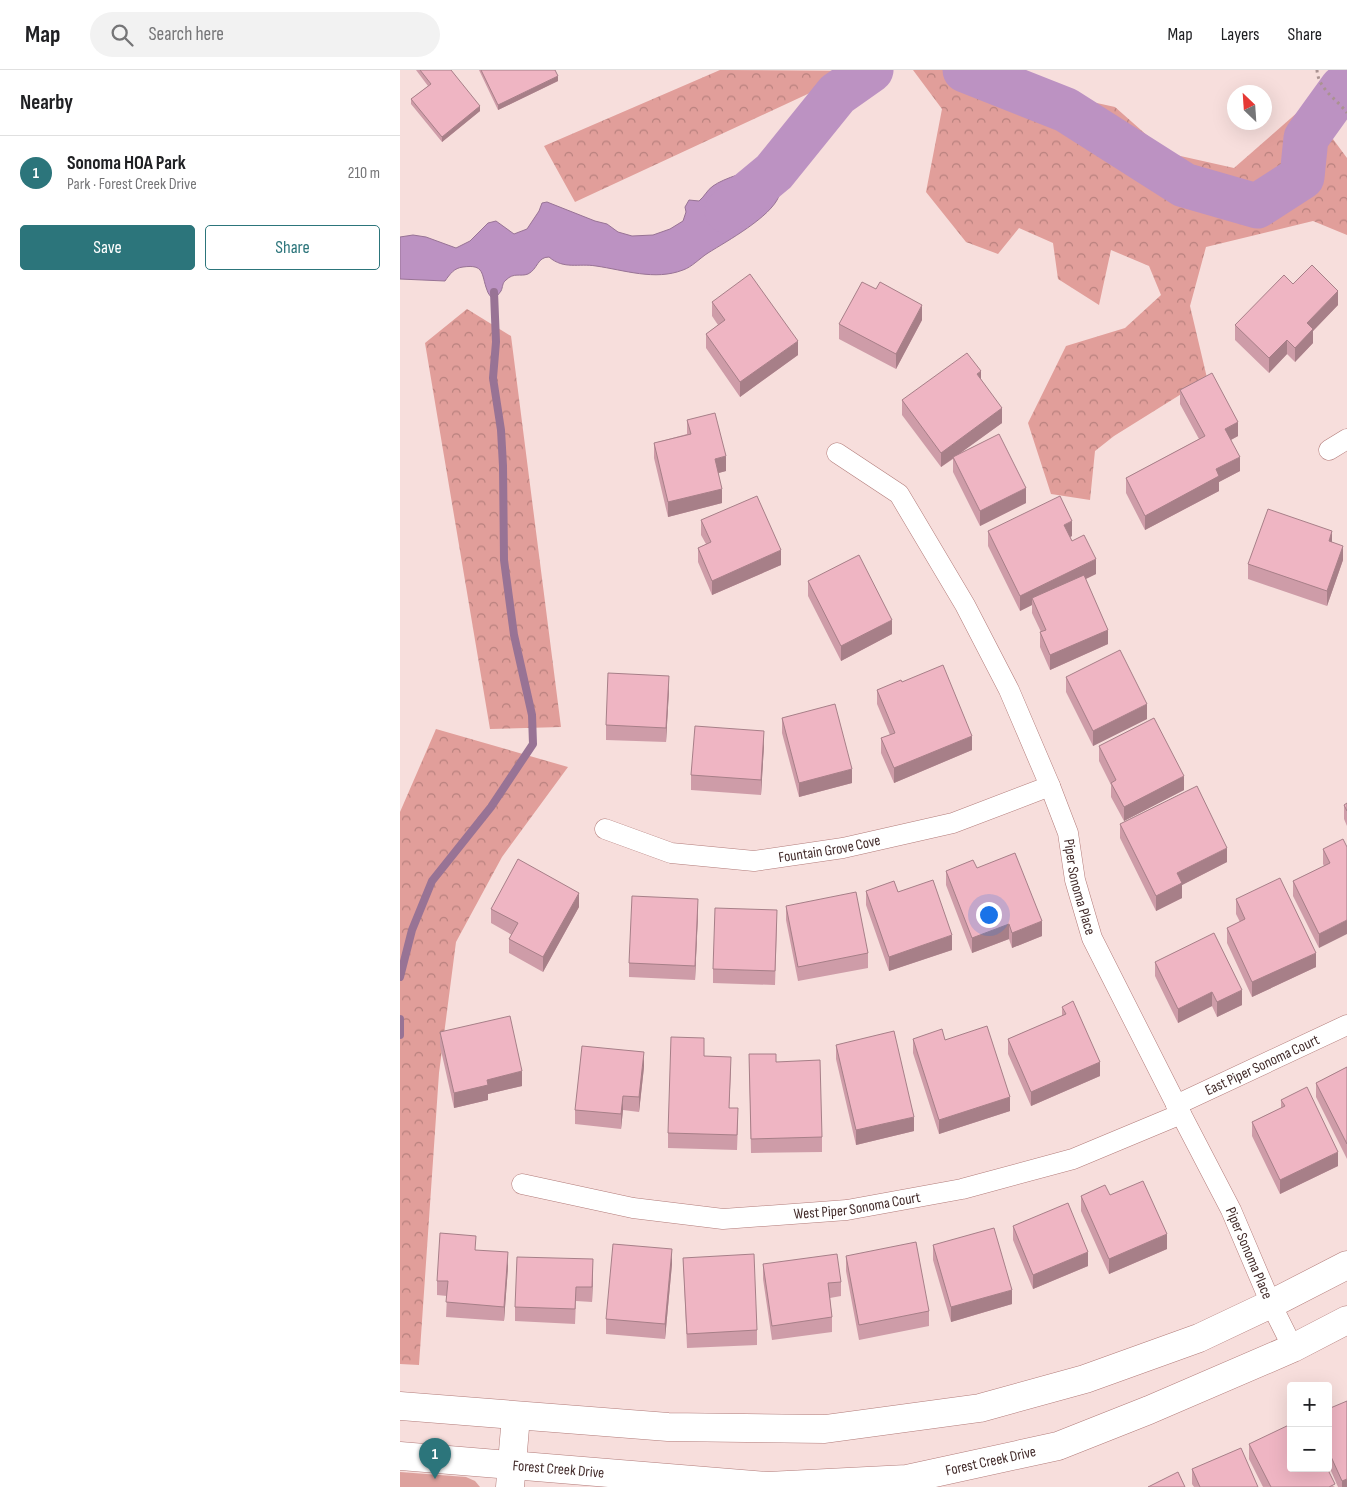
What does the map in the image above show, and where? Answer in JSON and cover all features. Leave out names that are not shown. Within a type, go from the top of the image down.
[{"type":"street","points":[[1329,450],[1347,439]]},
{"type":"street","name":"Piper Sonoma Place","points":[[837,453],[899,494],[964,605],[1009,690],[1068,832],[1075,880],[1092,938],[1231,1210],[1271,1304],[1293,1348]]},
{"type":"street","name":"Fountain Grove Cove","points":[[605,829],[671,853],[754,861],[843,848],[953,823],[1050,786]]},
{"type":"street","name":"East Piper Sonoma Court","points":[[1178,1109],[1347,1025]]},
{"type":"street","name":"West Piper Sonoma Court","points":[[522,1184],[633,1208],[723,1219],[847,1210],[962,1189],[1074,1160],[1178,1109]]},
{"type":"street","points":[[400,1406],[668,1427],[825,1429],[980,1408],[1085,1379],[1199,1338],[1347,1265]]},
{"type":"street","name":"Forest Creek Drive","points":[[400,1456],[511,1476],[768,1486],[907,1479],[1058,1446],[1150,1410],[1293,1348],[1347,1320]]},
{"type":"street","points":[[511,1476],[516,1416]]},
{"type":"path","points":[[1317,70],[1317,76],[1324,88],[1347,113]]},
{"type":"shaded area","points":[[765,168],[774,172],[780,178],[779,196],[774,204],[748,228],[683,270],[662,275],[640,274],[590,265],[566,265],[549,257],[542,259],[528,274],[514,275],[509,278],[504,282],[501,291],[494,300],[487,291],[481,271],[475,267],[470,266],[457,269],[445,281],[400,279],[400,237],[413,235],[426,237],[456,248],[470,241],[488,223],[496,221],[514,234],[527,229],[542,203],[547,202],[607,224],[618,232],[632,236],[653,235],[670,229],[683,221],[686,212],[685,207],[689,200],[699,201],[711,188],[724,180],[745,172]]},
{"type":"shaded area","points":[[400,1472],[466,1477],[475,1481],[480,1487],[400,1487]]},
{"type":"green space","points":[[720,70],[857,71],[575,202],[544,146]]},
{"type":"green space","points":[[913,70],[947,70],[1115,107],[1167,153],[1234,168],[1307,104],[1347,158],[1347,235],[1313,221],[1206,247],[1190,306],[1207,378],[1114,436],[1095,451],[1090,500],[1051,494],[1028,423],[1066,346],[1125,328],[1161,295],[1149,266],[1111,250],[1099,305],[1058,279],[1053,243],[1019,228],[998,254],[966,242],[926,192],[942,109]]},
{"type":"green space","points":[[467,309],[511,336],[561,727],[490,729],[425,343]]},
{"type":"green space","points":[[436,729],[568,767],[502,857],[456,942],[439,1073],[419,1365],[400,1364],[400,812]]},
{"type":"building","points":[[420,70],[451,70],[480,106],[442,137],[411,99],[431,84]]},
{"type":"building","points":[[481,70],[555,70],[558,76],[498,105]]},
{"type":"building","points":[[1312,265],[1338,291],[1307,323],[1313,329],[1295,348],[1287,340],[1269,358],[1235,325],[1284,275],[1293,284]]},
{"type":"building","points":[[750,274],[798,341],[740,382],[706,334],[725,320],[712,302]]},
{"type":"building","points":[[862,282],[876,289],[880,282],[922,305],[896,354],[839,324]]},
{"type":"building","points":[[967,353],[981,371],[977,374],[1002,408],[941,453],[902,400]]},
{"type":"building","points":[[1212,373],[1238,422],[1225,429],[1240,457],[1216,469],[1219,476],[1145,516],[1126,478],[1205,436],[1180,390]]},
{"type":"building","points":[[715,413],[726,456],[715,459],[722,489],[668,502],[654,443],[691,434],[687,420]]},
{"type":"building","points":[[999,434],[1026,488],[980,511],[953,457]]},
{"type":"building","points":[[757,496],[781,550],[712,581],[698,548],[711,542],[701,520]]},
{"type":"building","points":[[1060,496],[1072,521],[1064,525],[1072,541],[1084,535],[1096,559],[1020,596],[988,531]]},
{"type":"building","points":[[1268,509],[1332,531],[1329,541],[1343,546],[1327,591],[1248,564]]},
{"type":"building","points":[[859,555],[892,620],[841,646],[808,581]]},
{"type":"building","points":[[1084,575],[1108,630],[1050,655],[1040,632],[1046,630],[1032,598]]},
{"type":"building","points":[[1120,650],[1147,704],[1093,731],[1066,677]]},
{"type":"building","points":[[943,665],[972,736],[894,768],[881,738],[895,733],[877,690]]},
{"type":"building","points":[[608,673],[669,676],[666,728],[606,725]]},
{"type":"building","points":[[835,704],[852,769],[799,783],[782,718]]},
{"type":"building","points":[[1154,718],[1184,776],[1124,807],[1111,783],[1116,780],[1099,746]]},
{"type":"building","points":[[695,726],[764,731],[761,780],[691,775]]},
{"type":"building","points":[[1197,786],[1227,848],[1177,873],[1182,883],[1156,896],[1120,824]]},
{"type":"building","points":[[1343,839],[1347,847],[1347,920],[1319,934],[1293,881],[1330,863],[1323,849]]},
{"type":"building","points":[[1015,853],[1042,921],[1012,933],[1009,924],[972,938],[946,871],[973,860],[977,868]]},
{"type":"building","points":[[518,859],[579,893],[543,957],[509,939],[518,923],[491,909]]},
{"type":"building","points":[[1280,878],[1316,953],[1252,982],[1227,928],[1245,919],[1236,899]]},
{"type":"building","points":[[933,880],[952,935],[889,957],[866,891],[894,881],[898,892]]},
{"type":"building","points":[[856,892],[868,953],[798,967],[786,906]]},
{"type":"building","points":[[632,896],[698,899],[695,966],[629,963]]},
{"type":"building","points":[[715,908],[777,910],[775,971],[713,969]]},
{"type":"building","points":[[1214,933],[1242,990],[1217,1002],[1212,992],[1178,1009],[1155,962]]},
{"type":"building","points":[[1073,1001],[1100,1062],[1031,1092],[1008,1039],[1066,1014],[1062,1007]]},
{"type":"building","points":[[510,1016],[522,1071],[487,1080],[488,1085],[454,1093],[440,1032]]},
{"type":"building","points":[[987,1026],[1010,1097],[939,1120],[913,1039],[942,1029],[945,1040]]},
{"type":"building","points":[[894,1031],[914,1117],[856,1130],[836,1045]]},
{"type":"building","points":[[671,1037],[704,1038],[704,1056],[731,1057],[729,1108],[738,1108],[737,1135],[668,1133]]},
{"type":"building","points":[[582,1046],[644,1052],[639,1097],[623,1096],[621,1114],[575,1110]]},
{"type":"building","points":[[749,1054],[776,1054],[776,1062],[820,1060],[822,1137],[751,1139]]},
{"type":"building","points":[[1347,1067],[1347,1144],[1316,1083]]},
{"type":"building","points":[[1307,1087],[1338,1152],[1280,1180],[1252,1122],[1285,1106],[1281,1100]]},
{"type":"building","points":[[1143,1181],[1167,1234],[1109,1259],[1081,1196],[1105,1185],[1110,1195]]},
{"type":"building","points":[[1068,1203],[1088,1252],[1033,1275],[1013,1226]]},
{"type":"building","points":[[994,1228],[1012,1290],[951,1307],[933,1245]]},
{"type":"building","points":[[440,1233],[476,1236],[475,1250],[508,1252],[504,1307],[446,1302],[448,1281],[437,1281]]},
{"type":"building","points":[[916,1242],[929,1311],[859,1325],[846,1256]]},
{"type":"building","points":[[613,1244],[672,1249],[665,1324],[606,1319]]},
{"type":"building","points":[[754,1254],[757,1330],[687,1334],[683,1258]]},
{"type":"building","points":[[837,1254],[841,1282],[828,1283],[832,1317],[772,1326],[763,1264]]},
{"type":"building","points":[[517,1257],[593,1259],[592,1287],[576,1287],[575,1309],[515,1307]]},
{"type":"building","points":[[1347,1401],[1347,1479],[1342,1481],[1332,1459],[1332,1407]]},
{"type":"building","points":[[1287,1426],[1287,1472],[1329,1472],[1335,1484],[1329,1487],[1271,1487],[1249,1444]]},
{"type":"building","points":[[1241,1448],[1258,1487],[1200,1487],[1192,1469]]},
{"type":"building","points":[[1178,1472],[1185,1487],[1148,1487]]},
{"type":"waterway","points":[[727,211],[774,172],[837,94],[871,70]]},
{"type":"waterway","points":[[965,70],[1066,110],[1184,185],[1257,206],[1302,177],[1306,138],[1342,88],[1347,87]]},
{"type":"waterway","points":[[400,977],[412,930],[432,881],[491,807],[533,744],[532,715],[514,635],[504,560],[501,430],[493,378],[496,342],[494,292]]},
{"type":"waterway","points":[[400,1019],[400,1035]]},
{"type":"place","name":"Sonoma HOA Park","points":[[435,1479]]}]
